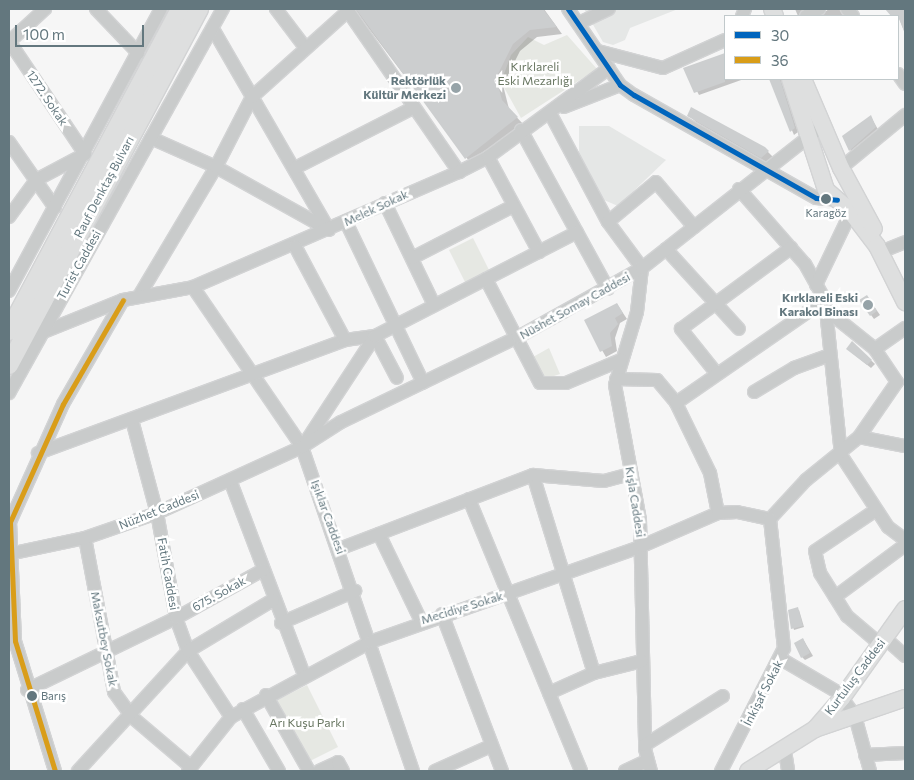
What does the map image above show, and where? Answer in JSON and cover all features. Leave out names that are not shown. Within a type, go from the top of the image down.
[{"type":"highway","name":"Rauf Denktaş Bulvarı","points":[[9,331],[180,9]]},
{"type":"highway","name":"Rauf Denktaş Bulvarı","points":[[9,365],[199,9]]},
{"type":"main road","points":[[790,80],[820,177],[837,200],[851,212],[876,246],[905,302]]},
{"type":"main road","points":[[803,80],[851,189],[888,249],[905,283]]},
{"type":"main road","points":[[820,177],[841,168]]},
{"type":"main road","points":[[837,200],[851,189]]},
{"type":"main road","name":"Kurtuluş Caddesi","points":[[748,771],[785,750],[814,729],[843,697],[905,609]]},
{"type":"main road","points":[[814,729],[905,698]]},
{"type":"street","points":[[9,42],[45,9]]},
{"type":"street","points":[[96,9],[138,53]]},
{"type":"street","points":[[9,291],[85,154],[161,9]]},
{"type":"street","name":"Turist Caddesi","points":[[9,393],[223,9]]},
{"type":"street","points":[[276,9],[304,46]]},
{"type":"street","points":[[568,9],[620,84],[763,170],[816,198],[837,200]]},
{"type":"street","points":[[579,24],[609,9]]},
{"type":"street","points":[[808,15],[819,9]]},
{"type":"street","points":[[139,296],[216,167],[252,97],[304,46],[347,10],[459,172]]},
{"type":"street","points":[[213,29],[295,168],[329,230]]},
{"type":"street","points":[[598,51],[663,68],[724,40]]},
{"type":"street","name":"1272. Sokak","points":[[9,42],[85,154]]},
{"type":"street","name":"Melek Sokak","points":[[41,333],[122,300],[193,287],[295,246],[386,203],[459,172],[488,157],[521,130],[550,113],[609,68]]},
{"type":"street","name":"Melek Sokak","points":[[550,113],[620,84]]},
{"type":"street","points":[[295,168],[413,108]]},
{"type":"street","points":[[550,113],[608,222],[642,268]]},
{"type":"street","points":[[841,168],[905,115]]},
{"type":"street","name":"Nüshet Somay Caddesi","points":[[302,447],[608,289],[642,268],[806,136],[824,126]]},
{"type":"street","points":[[521,130],[608,289]]},
{"type":"street","points":[[150,138],[216,167],[329,230]]},
{"type":"street","points":[[9,142],[55,208]]},
{"type":"street","points":[[9,217],[36,180],[85,154]]},
{"type":"street","points":[[488,157],[538,252]]},
{"type":"street","points":[[608,222],[656,182],[694,227]]},
{"type":"street","points":[[739,189],[791,248],[816,285],[827,306],[876,349],[901,386],[859,437],[841,455],[806,480],[770,519]]},
{"type":"street","points":[[386,203],[434,305]]},
{"type":"street","points":[[412,258],[513,206]]},
{"type":"street","points":[[816,285],[851,212]]},
{"type":"street","points":[[346,222],[423,383]]},
{"type":"street","points":[[38,453],[253,377],[344,340],[375,336],[577,232]]},
{"type":"street","points":[[888,249],[905,242]]},
{"type":"street","points":[[295,246],[344,340]]},
{"type":"street","points":[[717,374],[681,329],[791,248]]},
{"type":"street","points":[[666,249],[718,302],[739,329]]},
{"type":"street","name":"Kışla Caddesi","points":[[642,268],[637,312],[616,379],[615,405],[631,474],[642,546],[642,661],[645,746],[648,766]]},
{"type":"street","points":[[486,279],[518,337],[540,383],[566,384],[621,360]]},
{"type":"street","name":"Işıklar Caddesi","points":[[193,287],[302,447],[355,591],[370,642],[414,771]]},
{"type":"street","points":[[56,771],[12,643],[10,522],[38,453],[122,300]]},
{"type":"street","points":[[827,306],[829,355],[841,455],[876,510],[905,540]]},
{"type":"street","points":[[676,403],[717,374],[827,306]]},
{"type":"street","points":[[876,349],[905,328]]},
{"type":"street","points":[[375,336],[397,378]]},
{"type":"street","points":[[302,447],[375,336]]},
{"type":"street","points":[[754,392],[794,368],[829,355]]},
{"type":"street","points":[[616,379],[657,380],[676,403],[710,473],[718,513]]},
{"type":"street","name":"Fatih Caddesi","points":[[132,420],[157,513],[176,618],[188,651],[231,717]]},
{"type":"street","points":[[859,437],[905,446]]},
{"type":"street","name":"Nüzhet Caddesi","points":[[10,549],[85,538],[157,513],[302,447]]},
{"type":"street","points":[[339,549],[533,475],[604,481],[631,474]]},
{"type":"street","points":[[533,475],[594,673]]},
{"type":"street","points":[[230,480],[280,623],[304,675]]},
{"type":"street","points":[[469,499],[581,771]]},
{"type":"street","points":[[876,510],[815,551],[820,573],[847,616],[905,656]]},
{"type":"street","name":"Mecidiye Sokak","points":[[190,769],[231,717],[266,695],[370,642],[421,621],[508,594],[642,546],[718,513],[737,512],[770,519]]},
{"type":"street","name":"İnkişaf Sokak","points":[[721,771],[781,659],[785,628],[770,519]]},
{"type":"street","points":[[379,534],[421,621]]},
{"type":"street","name":"Maksutbey Sokak","points":[[85,538],[114,692],[132,717],[190,769]]},
{"type":"street","points":[[835,597],[905,545]]},
{"type":"street","name":"675. Sokak","points":[[27,690],[176,618],[263,570]]},
{"type":"street","points":[[280,623],[355,591]]},
{"type":"street","points":[[78,771],[132,717],[188,651],[273,600]]},
{"type":"street","points":[[442,614],[502,771]]},
{"type":"street","points":[[781,659],[843,697],[855,716],[870,771]]},
{"type":"street","points":[[549,693],[594,673],[642,661]]},
{"type":"street","points":[[266,695],[309,771]]},
{"type":"street","points":[[645,746],[723,696]]},
{"type":"street","points":[[243,709],[279,771]]},
{"type":"street","points":[[435,771],[491,746]]},
{"type":"street","points":[[785,750],[788,771]]},
{"type":"street","points":[[865,755],[905,754]]},
{"type":"street","points":[[319,771],[338,762],[343,771]]},
{"type":"street","points":[[625,771],[648,766]]},
{"type":"shaded area","points":[[584,9],[678,9],[630,28],[625,40],[613,45],[603,42]]},
{"type":"shaded area","points":[[579,126],[609,126],[666,160],[618,206],[604,200],[579,158]]},
{"type":"green space","name":"Kırklareli Eski Mezarlığı","points":[[567,35],[597,69],[521,118],[501,82],[511,55],[528,37],[544,45]]},
{"type":"green space","points":[[473,238],[489,270],[465,282],[449,250]]},
{"type":"green space","points":[[549,348],[560,374],[545,379],[533,357]]},
{"type":"green space","name":"Arı Kuşu Parkı","points":[[307,685],[338,747],[308,762],[277,700]]},
{"type":"building","name":"Rektörlük Kültür Merkezi","points":[[356,9],[543,9],[557,27],[530,30],[513,44],[496,78],[502,100],[518,117],[465,159]]},
{"type":"building","points":[[885,9],[905,9],[905,34],[899,15],[890,15]]},
{"type":"building","points":[[724,53],[725,82],[694,93],[683,68]]},
{"type":"building","points":[[769,80],[780,80],[795,128],[790,132]]},
{"type":"building","points":[[691,107],[765,147],[769,151],[761,158],[687,116]]},
{"type":"building","points":[[871,115],[876,127],[849,151],[842,136]]},
{"type":"building","name":"Kırklareli Eski Karakol Binası","points":[[867,295],[877,311],[870,316],[859,300]]},
{"type":"building","points":[[617,303],[623,313],[615,318],[618,324],[610,333],[612,346],[600,352],[584,320]]},
{"type":"building","points":[[852,341],[872,360],[867,365],[846,349]]},
{"type":"building","points":[[798,607],[803,626],[791,629],[788,610]]},
{"type":"building","points":[[803,638],[810,653],[801,658],[794,643]]},
{"type":"transit line","name":"30","points":[[568,9],[620,85],[634,95],[816,198],[837,200]]},
{"type":"transit line","name":"36","points":[[55,771],[15,641],[10,522],[63,404],[123,300]]},
{"type":"place","name":"Rektörlük Kültür Merkezi","points":[[456,88]]},
{"type":"place","name":"Karagöz","points":[[826,199]]},
{"type":"place","name":"Kırklareli Eski Karakol Binası","points":[[868,305]]},
{"type":"place","name":"Barış","points":[[32,696]]}]
